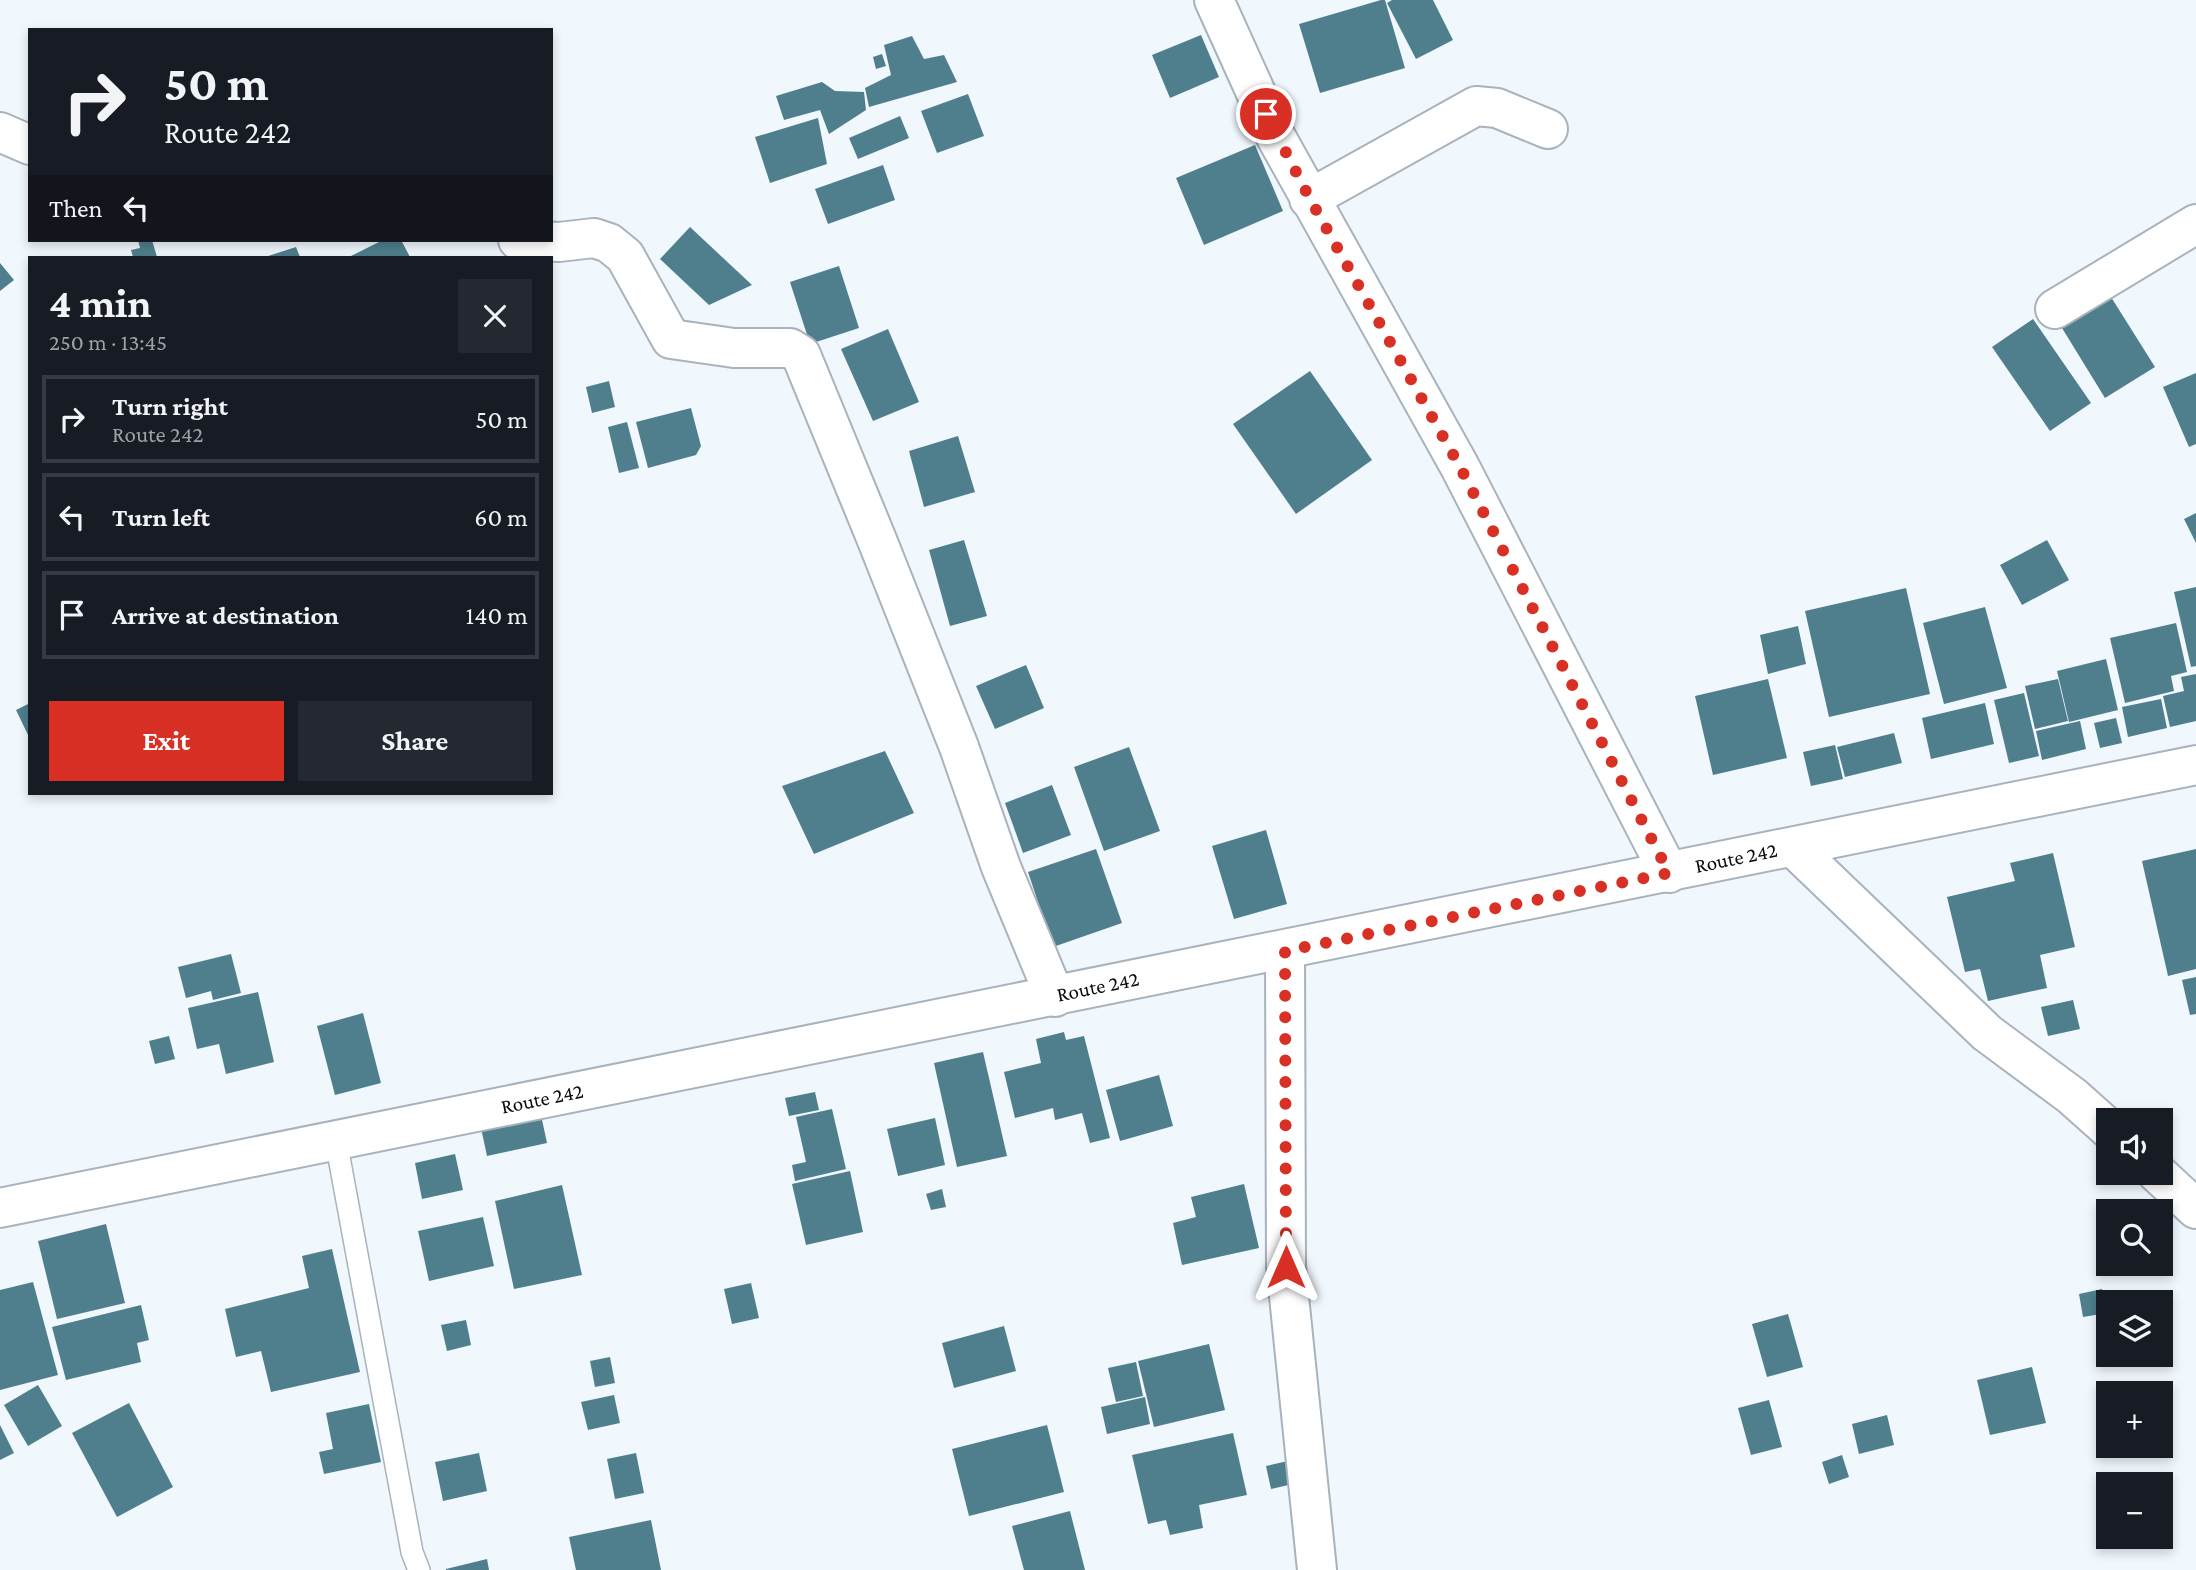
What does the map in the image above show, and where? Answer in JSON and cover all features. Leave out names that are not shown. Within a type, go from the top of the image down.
[{"type":"street","points":[[1214,0],[1276,136],[1460,467],[1669,873]]},
{"type":"street","points":[[1310,199],[1476,106],[1497,108],[1548,129]]},
{"type":"street","points":[[0,132],[28,144]]},
{"type":"street","points":[[2055,309],[2196,224]]},
{"type":"street","points":[[553,242],[594,238],[609,243],[625,256],[671,340],[734,348],[790,348],[801,355],[810,371],[854,490],[877,540],[959,747],[1001,867],[1055,997]]},
{"type":"street","name":"Route 242","points":[[0,1208],[1285,951],[2196,765]]},
{"type":"street","points":[[1793,847],[1987,1032],[2096,1117]]},
{"type":"street","points":[[1285,951],[1286,1267],[1317,1570]]},
{"type":"street","points":[[2170,1185],[2196,1209]]},
{"type":"lane","points":[[336,1141],[412,1552],[419,1570]]},
{"type":"building","points":[[1385,0],[1405,68],[1320,93],[1299,24]]},
{"type":"building","points":[[1392,0],[1433,0],[1453,40],[1416,59],[1387,3]]},
{"type":"building","points":[[1201,35],[1219,77],[1170,98],[1152,55]]},
{"type":"building","points":[[912,36],[924,59],[944,55],[957,82],[869,107],[865,88],[891,75],[884,45]]},
{"type":"building","points":[[882,54],[886,66],[876,69],[873,57]]},
{"type":"building","points":[[822,82],[835,91],[864,92],[866,110],[829,134],[820,110],[784,120],[776,96]]},
{"type":"building","points":[[968,94],[984,136],[937,153],[921,111]]},
{"type":"building","points":[[900,116],[909,138],[858,159],[849,138]]},
{"type":"building","points":[[818,118],[827,164],[770,183],[755,137]]},
{"type":"building","points":[[1255,145],[1283,211],[1204,245],[1176,178]]},
{"type":"building","points":[[883,165],[895,200],[828,224],[815,189]]},
{"type":"building","points":[[690,227],[752,285],[709,305],[660,259]]},
{"type":"building","points":[[138,242],[153,242],[157,256],[133,256],[131,250],[140,248]]},
{"type":"building","points":[[379,242],[402,242],[409,256],[351,256]]},
{"type":"building","points":[[296,247],[300,256],[268,256]]},
{"type":"building","points":[[0,263],[14,280],[0,291]]},
{"type":"building","points":[[839,266],[859,328],[810,344],[790,282]]},
{"type":"building","points":[[2111,297],[2155,367],[2105,398],[2062,328]]},
{"type":"building","points":[[2033,319],[2091,403],[2050,431],[1992,347]]},
{"type":"building","points":[[888,329],[919,402],[873,421],[841,349]]},
{"type":"building","points":[[1310,371],[1372,460],[1296,514],[1233,424]]},
{"type":"building","points":[[2196,373],[2196,444],[2189,447],[2163,387]]},
{"type":"building","points":[[609,381],[615,407],[592,413],[586,387]]},
{"type":"building","points":[[691,408],[701,446],[696,455],[648,468],[636,422]]},
{"type":"building","points":[[627,422],[639,468],[619,473],[608,427]]},
{"type":"building","points":[[958,436],[975,492],[924,507],[909,451]]},
{"type":"building","points":[[2196,513],[2196,543],[2184,519]]},
{"type":"building","points":[[964,540],[987,616],[950,626],[929,550]]},
{"type":"building","points":[[2047,540],[2069,580],[2022,605],[2000,565]]},
{"type":"building","points":[[2196,587],[2196,666],[2191,667],[2174,592]]},
{"type":"building","points":[[1906,588],[1930,694],[1829,717],[1805,611]]},
{"type":"building","points":[[1985,607],[2007,688],[1944,704],[1923,623]]},
{"type":"building","points":[[2176,623],[2187,672],[2171,676],[2174,691],[2125,703],[2110,638]]},
{"type":"building","points":[[1798,626],[1806,664],[1768,674],[1760,635]]},
{"type":"building","points":[[2106,659],[2118,710],[2069,722],[2057,671]]},
{"type":"building","points":[[1026,665],[1044,708],[995,729],[976,686]]},
{"type":"building","points":[[2196,674],[2196,721],[2170,727],[2163,696],[2184,691],[2181,677]]},
{"type":"building","points":[[1768,679],[1787,758],[1713,775],[1695,696]]},
{"type":"building","points":[[2058,679],[2068,721],[2035,729],[2025,686]]},
{"type":"building","points":[[2024,693],[2039,756],[2009,763],[1994,700]]},
{"type":"building","points":[[2161,699],[2167,728],[2128,737],[2122,707]]},
{"type":"building","points":[[1985,703],[1994,744],[1931,759],[1922,718]]},
{"type":"building","points":[[28,704],[28,735],[16,710]]},
{"type":"building","points":[[2116,718],[2122,743],[2100,748],[2094,723]]},
{"type":"building","points":[[2080,721],[2086,749],[2042,760],[2036,731]]},
{"type":"building","points":[[1894,733],[1902,763],[1845,777],[1837,747]]},
{"type":"building","points":[[1835,745],[1843,779],[1811,786],[1803,752]]},
{"type":"building","points":[[1129,747],[1160,831],[1104,851],[1074,767]]},
{"type":"building","points":[[885,751],[914,813],[814,854],[782,786]]},
{"type":"building","points":[[1052,785],[1071,835],[1023,853],[1005,803]]},
{"type":"building","points":[[1266,830],[1287,904],[1234,919],[1212,846]]},
{"type":"building","points":[[1096,849],[1122,923],[1053,947],[1028,872]]},
{"type":"building","points":[[2196,849],[2196,969],[2168,976],[2142,861]]},
{"type":"building","points":[[2053,853],[2075,947],[2040,955],[2047,988],[1988,1001],[1980,969],[1965,972],[1947,897],[2015,881],[2010,863]]},
{"type":"building","points":[[231,954],[241,993],[213,1000],[211,991],[186,998],[178,967]]},
{"type":"building","points":[[2196,977],[2196,1014],[2190,1015],[2182,980]]},
{"type":"building","points":[[258,992],[274,1062],[226,1074],[219,1044],[197,1049],[188,1008]]},
{"type":"building","points":[[2073,1000],[2080,1029],[2048,1036],[2041,1007]]},
{"type":"building","points":[[363,1013],[381,1083],[335,1095],[317,1026]]},
{"type":"building","points":[[1064,1032],[1066,1040],[1084,1036],[1110,1138],[1090,1143],[1082,1113],[1055,1120],[1053,1108],[1015,1118],[1004,1072],[1041,1063],[1036,1039]]},
{"type":"building","points":[[169,1036],[175,1059],[155,1064],[149,1041]]},
{"type":"building","points":[[983,1052],[1007,1156],[957,1167],[934,1063]]},
{"type":"building","points":[[1159,1075],[1173,1126],[1120,1141],[1106,1090]]},
{"type":"building","points":[[815,1092],[819,1110],[789,1116],[785,1098]]},
{"type":"building","points":[[832,1109],[846,1169],[795,1181],[792,1165],[806,1162],[796,1117]]},
{"type":"building","points":[[541,1115],[547,1143],[487,1156],[481,1128]]},
{"type":"building","points":[[935,1118],[945,1165],[898,1176],[887,1129]]},
{"type":"building","points":[[455,1154],[463,1190],[422,1199],[415,1163]]},
{"type":"building","points":[[850,1171],[863,1232],[806,1245],[792,1184]]},
{"type":"building","points":[[1244,1184],[1259,1248],[1182,1265],[1173,1223],[1196,1217],[1191,1197]]},
{"type":"building","points":[[562,1185],[582,1275],[514,1289],[495,1201]]},
{"type":"building","points":[[942,1189],[946,1207],[931,1210],[926,1194]]},
{"type":"building","points":[[483,1217],[494,1266],[429,1281],[418,1231]]},
{"type":"building","points":[[106,1224],[125,1303],[57,1319],[38,1241]]},
{"type":"building","points":[[332,1249],[360,1372],[271,1392],[261,1351],[236,1357],[225,1309],[309,1288],[302,1256]]},
{"type":"building","points":[[33,1282],[58,1375],[0,1390],[0,1290]]},
{"type":"building","points":[[751,1283],[759,1318],[732,1324],[724,1289]]},
{"type":"building","points":[[2096,1290],[2096,1315],[2083,1317],[2079,1294]]},
{"type":"building","points":[[141,1305],[149,1340],[137,1343],[141,1362],[66,1380],[52,1327]]},
{"type":"building","points":[[1788,1314],[1803,1367],[1767,1377],[1752,1324]]},
{"type":"building","points":[[466,1320],[471,1345],[447,1351],[441,1325]]},
{"type":"building","points":[[1004,1326],[1016,1371],[954,1388],[942,1343]]},
{"type":"building","points":[[1209,1344],[1225,1410],[1154,1427],[1138,1361]]},
{"type":"building","points":[[610,1357],[615,1383],[595,1387],[590,1361]]},
{"type":"building","points":[[1136,1362],[1143,1396],[1116,1402],[1108,1368]]},
{"type":"building","points":[[2032,1367],[2046,1423],[1990,1435],[1977,1380]]},
{"type":"building","points":[[38,1385],[62,1426],[28,1446],[4,1405]]},
{"type":"building","points":[[614,1395],[620,1423],[588,1430],[581,1402]]},
{"type":"building","points":[[1145,1397],[1150,1424],[1107,1434],[1101,1407]]},
{"type":"building","points":[[1769,1400],[1782,1447],[1751,1455],[1738,1408]]},
{"type":"building","points":[[129,1403],[173,1487],[117,1517],[72,1433]]},
{"type":"building","points":[[369,1404],[381,1462],[324,1474],[319,1452],[333,1449],[326,1413]]},
{"type":"building","points":[[1887,1415],[1894,1445],[1859,1454],[1852,1424]]},
{"type":"building","points":[[0,1425],[14,1453],[0,1460]]},
{"type":"building","points":[[1047,1425],[1064,1492],[969,1516],[952,1449]]},
{"type":"building","points":[[1233,1433],[1247,1495],[1199,1505],[1203,1528],[1170,1535],[1166,1520],[1148,1524],[1132,1455]]},
{"type":"building","points":[[479,1453],[487,1491],[443,1501],[435,1462]]},
{"type":"building","points":[[636,1453],[644,1493],[615,1499],[607,1459]]},
{"type":"building","points":[[1842,1455],[1849,1477],[1829,1484],[1822,1462]]},
{"type":"building","points":[[1288,1461],[1293,1484],[1271,1489],[1266,1466]]},
{"type":"building","points":[[1070,1511],[1085,1570],[1024,1570],[1012,1526]]},
{"type":"building","points":[[651,1520],[661,1570],[576,1570],[569,1537]]},
{"type":"building","points":[[487,1559],[489,1570],[446,1570],[446,1569]]},
{"type":"route","points":[[1266,114],[1310,199],[1460,467],[1669,873],[1285,951],[1286,1267]]}]
